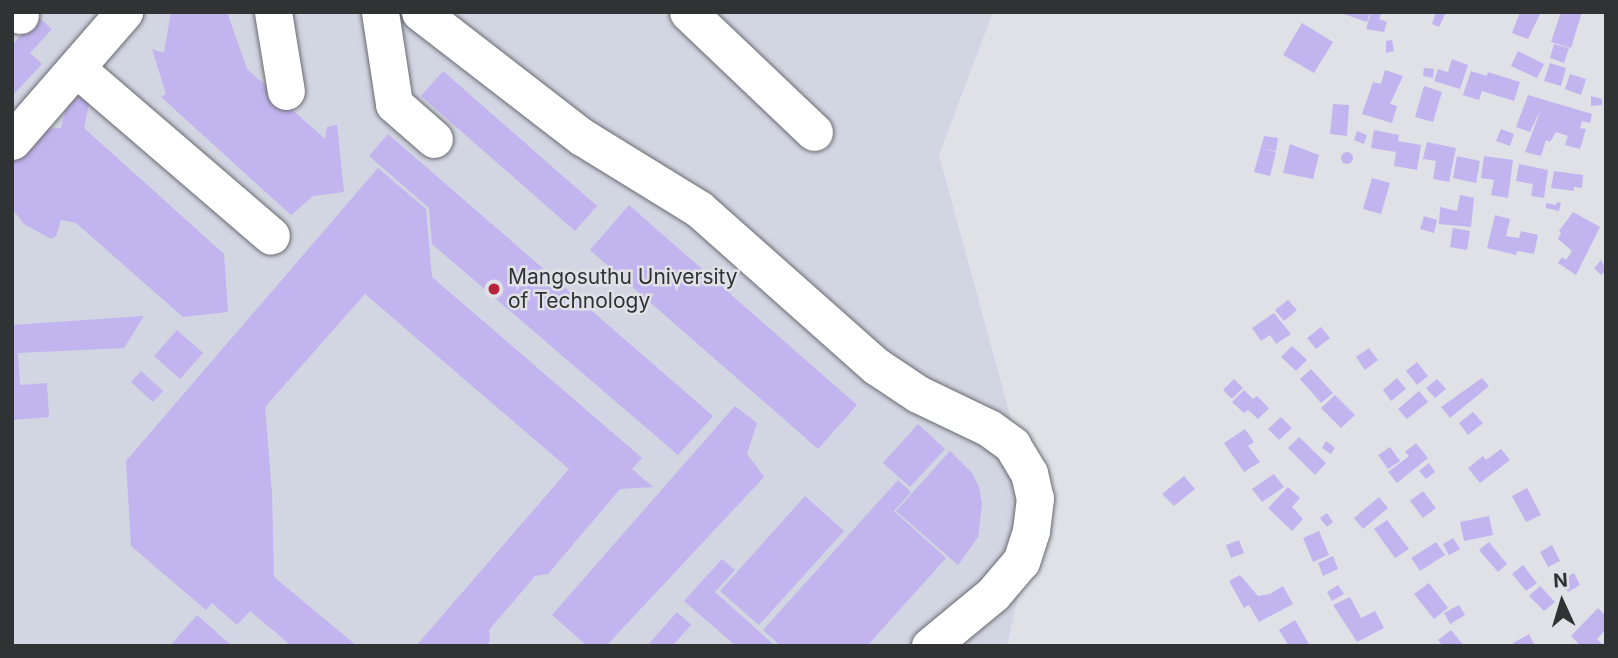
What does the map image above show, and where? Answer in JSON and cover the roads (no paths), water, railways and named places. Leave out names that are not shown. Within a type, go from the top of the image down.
[{"type":"street","points":[[12,141],[124,12]]},
{"type":"street","points":[[273,12],[286,91]]},
{"type":"street","points":[[380,12],[394,104],[434,139]]},
{"type":"street","points":[[420,12],[582,137],[699,209],[876,366],[918,394],[989,428],[1012,445],[1029,473],[1035,498],[1031,531],[1021,561],[993,594],[930,646]]},
{"type":"street","points":[[688,12],[814,132]]},
{"type":"street","points":[[76,68],[271,236]]},
{"type":"place","name":"Mangosuthu University of Technology","points":[[494,289]]}]
